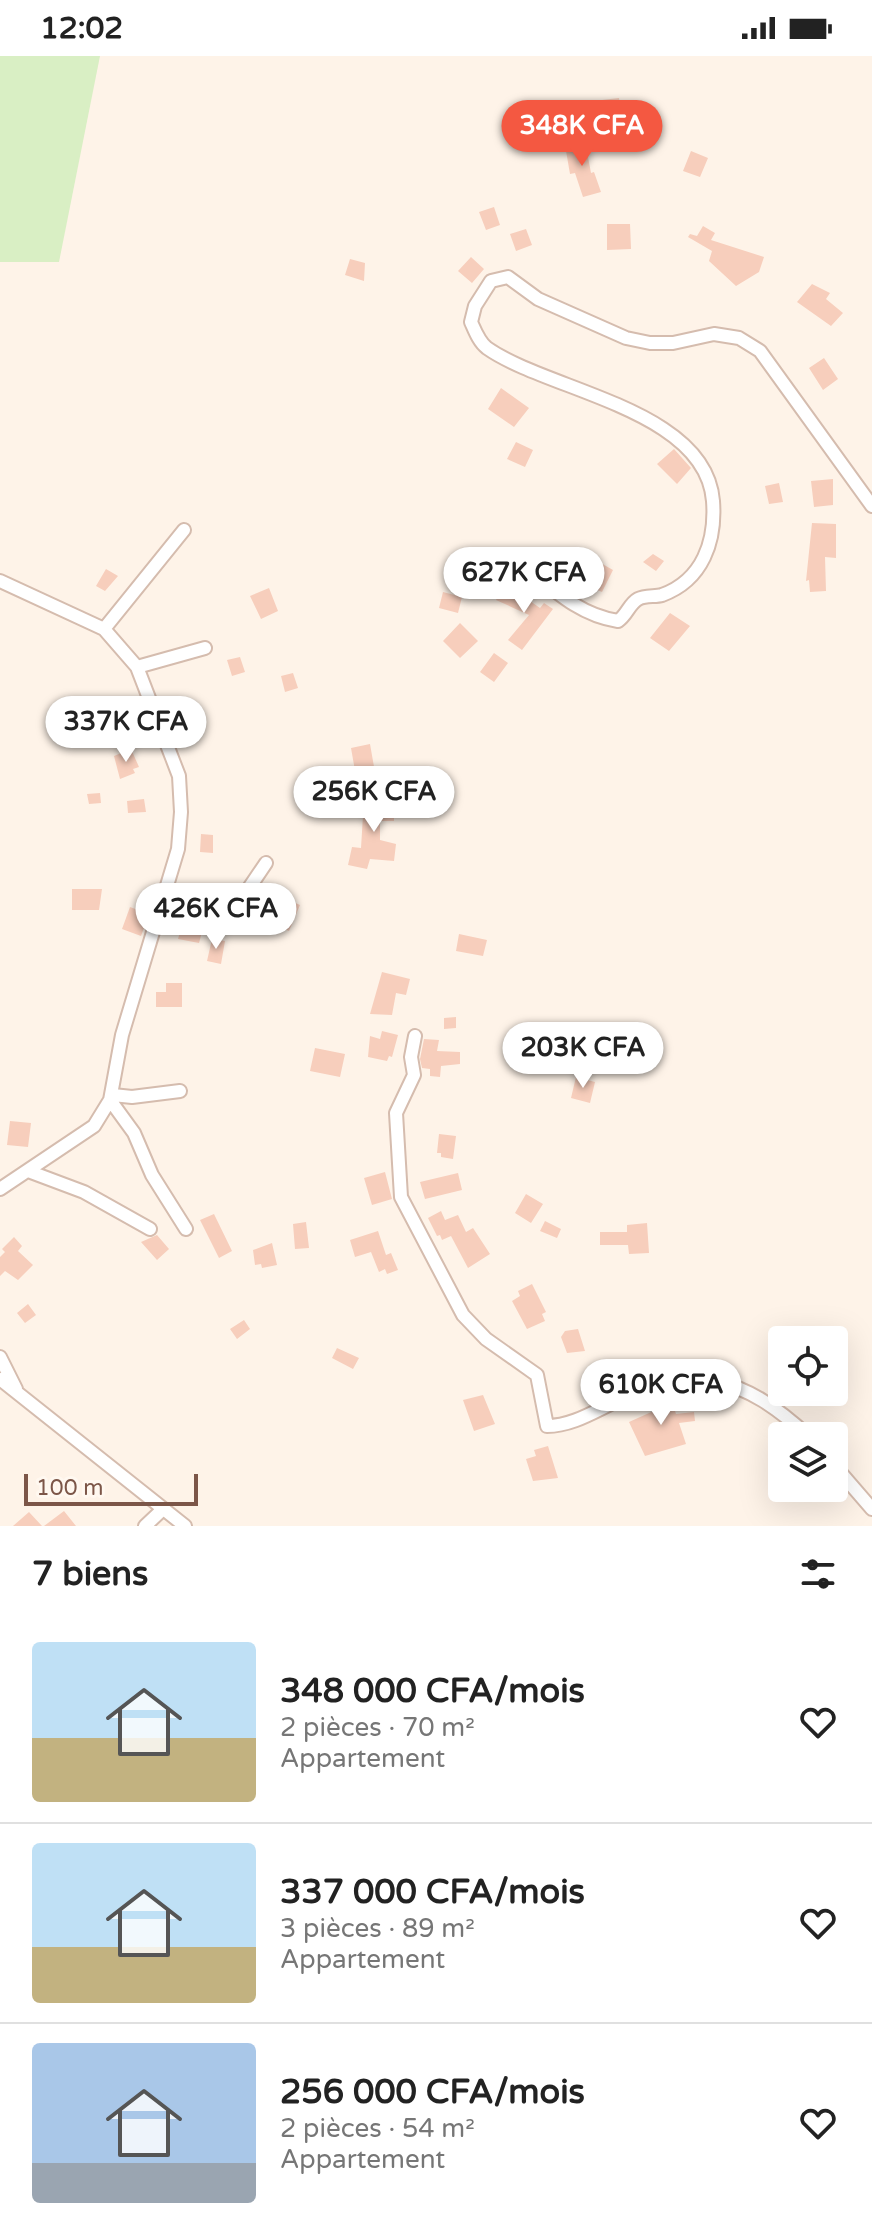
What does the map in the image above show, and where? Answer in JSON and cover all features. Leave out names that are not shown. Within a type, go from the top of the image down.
[{"type":"street","points":[[522,564],[572,605],[598,618],[618,621],[639,598],[662,595],[693,575],[708,555],[714,518],[711,482],[700,462],[638,415],[485,347],[471,322],[491,281],[500,277],[519,282],[538,299],[569,315],[626,338],[673,343],[725,334],[750,344],[760,351],[872,506]]},
{"type":"street","points":[[104,629],[184,530]]},
{"type":"street","points":[[0,581],[104,629],[137,667],[179,776],[178,849],[122,1035],[111,1098],[94,1126],[0,1189]]},
{"type":"street","points":[[137,667],[205,648]]},
{"type":"street","points":[[160,911],[205,924],[226,922],[266,863]]},
{"type":"street","points":[[415,1036],[414,1075],[396,1113],[401,1197],[463,1315],[486,1339],[537,1375],[547,1426],[588,1416],[664,1380],[685,1378],[719,1383],[763,1398],[791,1422]]},
{"type":"street","points":[[111,1098],[180,1091]]},
{"type":"street","points":[[111,1098],[134,1133],[152,1175],[186,1229]]},
{"type":"street","points":[[28,1171],[84,1192],[150,1229]]},
{"type":"street","points":[[0,1357],[16,1389]]},
{"type":"street","points":[[0,1379],[185,1526]]},
{"type":"street","points":[[848,1481],[872,1509]]},
{"type":"street","points":[[145,1526],[162,1510]]},
{"type":"green space","points":[[0,56],[100,56],[59,262],[0,262]]},
{"type":"building","points":[[619,98],[621,110],[604,113],[602,100]]},
{"type":"building","points":[[585,141],[591,173],[594,172],[601,192],[583,197],[575,173],[570,174],[565,145]]},
{"type":"building","points":[[691,151],[708,158],[700,177],[683,171]]},
{"type":"building","points":[[494,207],[500,225],[486,230],[479,212]]},
{"type":"building","points":[[607,224],[630,224],[631,249],[607,250]]},
{"type":"building","points":[[703,226],[715,233],[711,240],[764,257],[759,272],[736,286],[709,261],[712,251],[688,237],[690,234],[697,236]]},
{"type":"building","points":[[526,229],[532,245],[516,251],[510,234]]},
{"type":"building","points":[[471,257],[484,269],[472,283],[458,271]]},
{"type":"building","points":[[350,259],[365,263],[364,281],[345,275]]},
{"type":"building","points":[[812,284],[830,293],[826,299],[843,313],[831,326],[797,302]]},
{"type":"building","points":[[824,358],[838,379],[823,390],[809,368]]},
{"type":"building","points":[[501,388],[529,408],[514,427],[488,409]]},
{"type":"building","points":[[516,442],[533,450],[525,467],[507,459]]},
{"type":"building","points":[[674,449],[691,468],[677,484],[657,464]]},
{"type":"building","points":[[833,479],[833,505],[814,507],[811,481]]},
{"type":"building","points":[[779,483],[783,502],[769,504],[765,486]]},
{"type":"building","points":[[812,523],[836,524],[836,558],[825,557],[826,591],[810,592],[809,580],[806,581]]},
{"type":"building","points":[[653,554],[664,561],[656,571],[643,562]]},
{"type":"building","points":[[590,557],[613,570],[602,592],[577,581]]},
{"type":"building","points":[[106,569],[118,576],[105,591],[96,586]]},
{"type":"building","points":[[506,584],[540,608],[544,603],[553,609],[522,650],[508,640],[529,615],[496,600]]},
{"type":"building","points":[[269,588],[278,611],[261,619],[250,596]]},
{"type":"building","points":[[443,592],[462,597],[458,613],[439,608]]},
{"type":"building","points":[[670,613],[690,626],[669,651],[650,638]]},
{"type":"building","points":[[460,623],[478,641],[460,658],[443,641]]},
{"type":"building","points":[[494,653],[508,663],[494,682],[480,672]]},
{"type":"building","points":[[240,657],[245,672],[232,676],[227,660]]},
{"type":"building","points":[[293,673],[298,688],[285,692],[281,676]]},
{"type":"building","points":[[370,744],[376,778],[357,782],[351,748]]},
{"type":"building","points":[[131,749],[139,767],[133,769],[135,773],[120,779],[114,756]]},
{"type":"building","points":[[100,793],[101,803],[89,804],[87,794]]},
{"type":"building","points":[[144,799],[146,812],[128,813],[127,801]]},
{"type":"building","points":[[364,799],[394,800],[394,821],[380,821],[380,840],[396,844],[394,861],[370,859],[367,869],[348,865],[352,847],[361,848]]},
{"type":"building","points":[[201,834],[213,835],[213,853],[200,852]]},
{"type":"building","points":[[263,884],[283,890],[280,896],[300,905],[289,931],[258,917],[264,901],[255,896]]},
{"type":"building","points":[[72,889],[102,889],[99,910],[72,910]]},
{"type":"building","points":[[130,907],[149,914],[141,936],[122,929]]},
{"type":"building","points":[[166,922],[202,932],[199,943],[178,939],[180,932],[164,928]]},
{"type":"building","points":[[459,934],[487,940],[483,956],[456,951]]},
{"type":"building","points":[[212,939],[225,941],[221,964],[207,961]]},
{"type":"building","points":[[382,972],[410,979],[406,995],[396,993],[392,1015],[370,1014]]},
{"type":"building","points":[[166,983],[182,983],[182,1007],[156,1007],[156,992],[166,992]]},
{"type":"building","points":[[456,1017],[456,1028],[444,1029],[444,1018]]},
{"type":"building","points":[[382,1031],[398,1035],[392,1057],[389,1056],[387,1061],[368,1057],[370,1036],[380,1039]]},
{"type":"building","points":[[424,1039],[439,1040],[437,1051],[460,1052],[460,1064],[441,1066],[440,1077],[430,1076],[430,1069],[422,1068],[420,1059]]},
{"type":"building","points":[[315,1048],[345,1054],[340,1077],[310,1071]]},
{"type":"building","points":[[576,1077],[595,1082],[590,1103],[571,1098]]},
{"type":"building","points":[[10,1121],[31,1123],[28,1147],[7,1145]]},
{"type":"building","points":[[439,1134],[456,1136],[453,1159],[437,1153]]},
{"type":"building","points":[[385,1172],[392,1199],[372,1205],[364,1178]]},
{"type":"building","points":[[458,1173],[462,1190],[425,1199],[420,1182]]},
{"type":"building","points":[[526,1194],[543,1204],[531,1223],[515,1213]]},
{"type":"building","points":[[441,1211],[445,1220],[458,1215],[466,1232],[473,1228],[490,1254],[468,1268],[451,1236],[442,1240],[428,1218]]},
{"type":"building","points":[[214,1214],[232,1251],[219,1258],[200,1220]]},
{"type":"building","points":[[545,1221],[561,1229],[557,1238],[540,1231]]},
{"type":"building","points":[[306,1222],[309,1248],[295,1249],[293,1224]]},
{"type":"building","points":[[647,1223],[649,1253],[629,1254],[628,1245],[600,1245],[600,1232],[627,1232],[627,1225]]},
{"type":"building","points":[[378,1231],[386,1255],[391,1253],[398,1270],[387,1274],[385,1269],[379,1272],[371,1252],[355,1257],[350,1240]]},
{"type":"building","points":[[157,1235],[169,1249],[157,1260],[141,1242]]},
{"type":"building","points":[[14,1237],[22,1246],[18,1251],[33,1265],[18,1280],[5,1271],[0,1276],[0,1257],[5,1252],[2,1249]]},
{"type":"building","points":[[272,1243],[277,1265],[262,1268],[261,1264],[255,1265],[253,1250]]},
{"type":"building","points":[[532,1284],[546,1312],[542,1314],[545,1321],[527,1329],[512,1301],[520,1296],[518,1291]]},
{"type":"building","points":[[28,1304],[36,1315],[25,1323],[17,1313]]},
{"type":"building","points":[[244,1320],[250,1329],[237,1339],[230,1329]]},
{"type":"building","points":[[578,1329],[585,1351],[567,1353],[561,1337],[565,1331]]},
{"type":"building","points":[[337,1348],[359,1358],[353,1369],[332,1358]]},
{"type":"building","points":[[694,1389],[721,1392],[720,1398],[694,1397]]},
{"type":"building","points":[[669,1392],[676,1414],[694,1412],[695,1421],[679,1423],[686,1444],[645,1456],[629,1422],[658,1409],[654,1397]]},
{"type":"building","points":[[483,1395],[495,1424],[474,1431],[463,1400]]},
{"type":"building","points":[[548,1446],[558,1478],[533,1481],[526,1459],[536,1456],[534,1450]]},
{"type":"building","points":[[64,1511],[76,1526],[44,1526]]},
{"type":"building","points":[[29,1512],[42,1526],[13,1526]]}]
